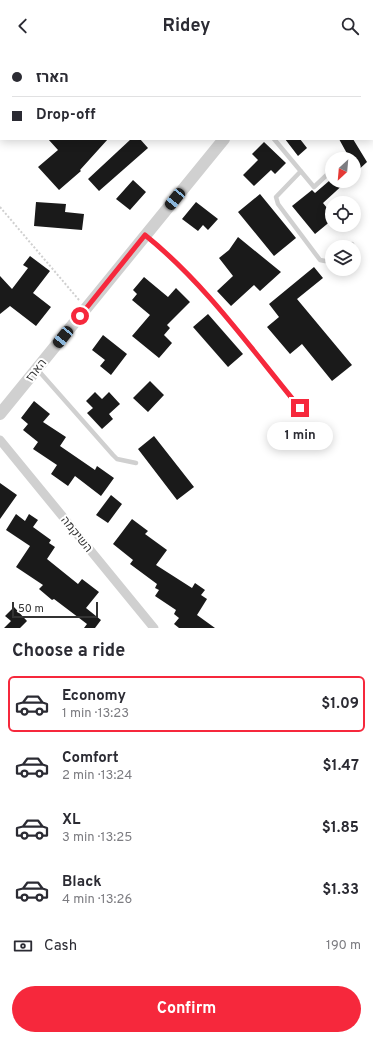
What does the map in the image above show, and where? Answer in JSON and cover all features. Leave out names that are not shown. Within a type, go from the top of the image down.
[{"type":"street","name":"הארז","points":[[0,414],[223,140]]},
{"type":"street","name":"השיקמה","points":[[0,440],[154,628]]},
{"type":"lane","points":[[275,140],[314,187],[325,177]]},
{"type":"lane","points":[[301,171],[276,197],[278,204],[320,260],[325,261]]},
{"type":"lane","points":[[145,235],[162,249],[199,286],[300,408]]},
{"type":"lane","points":[[37,369],[117,459],[136,464]]},
{"type":"path","points":[[0,207],[77,298],[89,305]]},
{"type":"building","points":[[49,140],[107,140],[80,170],[81,171],[59,190],[38,167],[58,150]]},
{"type":"building","points":[[130,140],[141,140],[148,148],[99,191],[88,179]]},
{"type":"building","points":[[286,140],[301,140],[307,148],[298,156]]},
{"type":"building","points":[[340,140],[354,140],[361,152],[346,152]]},
{"type":"building","points":[[264,142],[286,163],[275,174],[271,170],[254,186],[243,175],[258,160],[252,154]]},
{"type":"building","points":[[361,152],[367,162],[361,168]]},
{"type":"building","points":[[133,180],[146,192],[130,210],[116,199]]},
{"type":"building","points":[[325,184],[325,188],[339,188],[331,196],[325,196],[325,201],[323,203],[325,205],[325,226],[315,234],[292,206],[312,190],[315,193]]},
{"type":"building","points":[[260,194],[296,238],[274,256],[238,212]]},
{"type":"building","points":[[36,202],[66,204],[65,212],[84,214],[82,230],[34,226]]},
{"type":"building","points":[[196,202],[218,219],[208,230],[203,225],[198,231],[182,219]]},
{"type":"building","points":[[238,237],[281,272],[260,291],[254,285],[231,306],[217,291],[233,276],[219,258],[229,250]]},
{"type":"building","points":[[30,256],[50,271],[33,293],[51,307],[36,326],[10,306],[0,314],[0,276],[12,289],[28,268],[23,265]]},
{"type":"building","points":[[314,267],[323,278],[297,299],[352,365],[332,381],[302,344],[290,354],[267,327],[279,317],[269,304]]},
{"type":"building","points":[[144,277],[168,297],[176,288],[190,302],[167,325],[170,328],[164,335],[172,343],[159,358],[132,336],[150,315],[132,300],[137,294],[133,290]]},
{"type":"building","points":[[208,314],[243,354],[228,367],[193,327]]},
{"type":"building","points":[[103,335],[127,354],[111,375],[100,366],[105,360],[92,350]]},
{"type":"building","points":[[150,381],[164,395],[148,412],[133,398]]},
{"type":"building","points":[[95,392],[102,399],[109,392],[120,404],[109,414],[113,419],[102,429],[87,413],[93,408],[86,401]]},
{"type":"building","points":[[34,401],[50,414],[43,422],[66,437],[60,446],[95,470],[97,466],[114,478],[101,496],[75,476],[68,486],[51,474],[57,465],[33,449],[38,442],[23,430],[28,424],[21,418]]},
{"type":"building","points":[[154,436],[194,487],[177,500],[138,449]]},
{"type":"building","points":[[0,483],[17,495],[0,519]]},
{"type":"building","points":[[111,495],[122,504],[108,523],[96,515]]},
{"type":"building","points":[[16,514],[25,521],[29,514],[38,520],[33,527],[51,540],[49,543],[55,547],[47,559],[78,584],[82,579],[99,592],[86,608],[101,620],[95,628],[84,628],[87,624],[54,599],[52,600],[39,589],[43,585],[16,567],[30,546],[6,530]]},
{"type":"building","points":[[132,519],[148,531],[145,534],[167,550],[156,565],[192,588],[195,583],[205,590],[201,595],[207,599],[197,615],[215,628],[179,628],[174,624],[179,618],[174,614],[176,610],[155,596],[159,590],[155,588],[157,584],[130,564],[133,560],[113,544]]},
{"type":"building","points":[[14,607],[27,621],[20,628],[4,628],[11,621],[5,616]]},
{"type":"route","points":[[80,316],[145,235],[162,249],[199,286],[300,408]]}]
